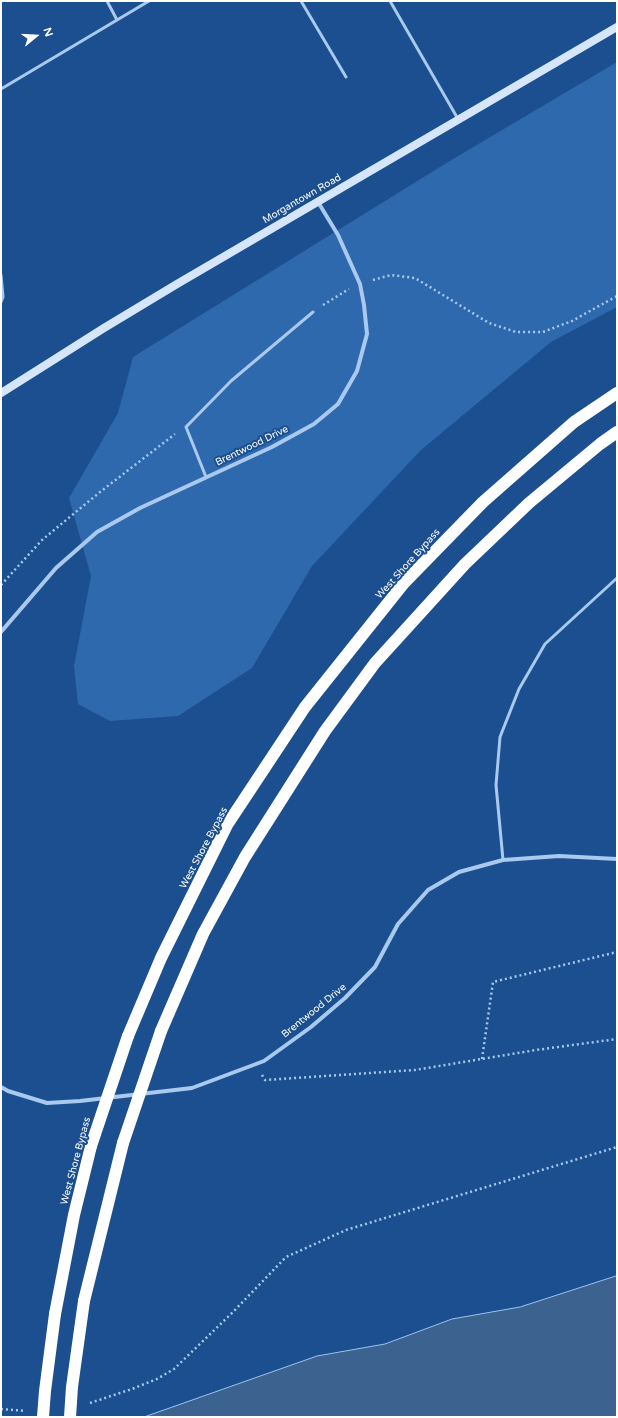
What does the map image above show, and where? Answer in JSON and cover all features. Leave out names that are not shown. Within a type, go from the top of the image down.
[{"type":"highway","name":"West Shore Bypass","points":[[43,1417],[44,1391],[54,1314],[90,1146],[128,1036],[162,958],[227,825],[305,707],[404,584],[483,502],[574,422],[617,393]]},
{"type":"highway","points":[[70,1417],[72,1387],[84,1301],[123,1143],[161,1031],[203,934],[245,857],[325,731],[375,663],[465,564],[529,503],[600,444],[617,432]]},
{"type":"main road","name":"Morgantown Road","points":[[1,393],[104,328],[617,27]]},
{"type":"street","name":"Brentwood Drive","points":[[1,632],[56,568],[97,532],[140,508],[272,447],[314,424],[338,404],[357,370],[367,334],[360,284],[338,235],[318,202]]},
{"type":"street","name":"Brentwood Drive","points":[[1,1087],[8,1091],[47,1103],[192,1088],[264,1061],[305,1031],[345,998],[375,967],[398,924],[428,890],[459,872],[503,860],[559,856],[617,859]]},
{"type":"lane","points":[[106,1],[117,20]]},
{"type":"lane","points":[[1,89],[149,1]]},
{"type":"lane","points":[[302,1],[346,77]]},
{"type":"lane","points":[[390,1],[458,120]]},
{"type":"lane","points":[[1,275],[3,298],[1,302]]},
{"type":"lane","points":[[206,477],[186,427],[231,381],[313,312]]},
{"type":"lane","points":[[503,860],[496,785],[500,737],[519,689],[545,644],[617,578]]},
{"type":"path","points":[[313,312],[336,296],[360,284],[391,275],[415,278],[490,323],[516,332],[543,332],[572,321],[617,296]]},
{"type":"path","points":[[1,585],[42,540],[163,443],[186,427]]},
{"type":"path","points":[[482,1059],[494,982],[617,952]]},
{"type":"path","points":[[256,1064],[265,1080],[414,1070],[617,1039]]},
{"type":"path","points":[[90,1403],[157,1379],[174,1369],[233,1312],[286,1257],[346,1230],[617,1147]]},
{"type":"path","points":[[1,1409],[27,1411]]},
{"type":"shaded area","points":[[617,62],[617,307],[551,342],[421,450],[312,566],[252,668],[178,716],[110,721],[78,704],[74,666],[91,576],[69,498],[118,413],[133,357],[448,162]]},
{"type":"shaded area","points":[[617,1276],[617,1417],[144,1417],[317,1356],[385,1344],[452,1319],[520,1307]]}]
